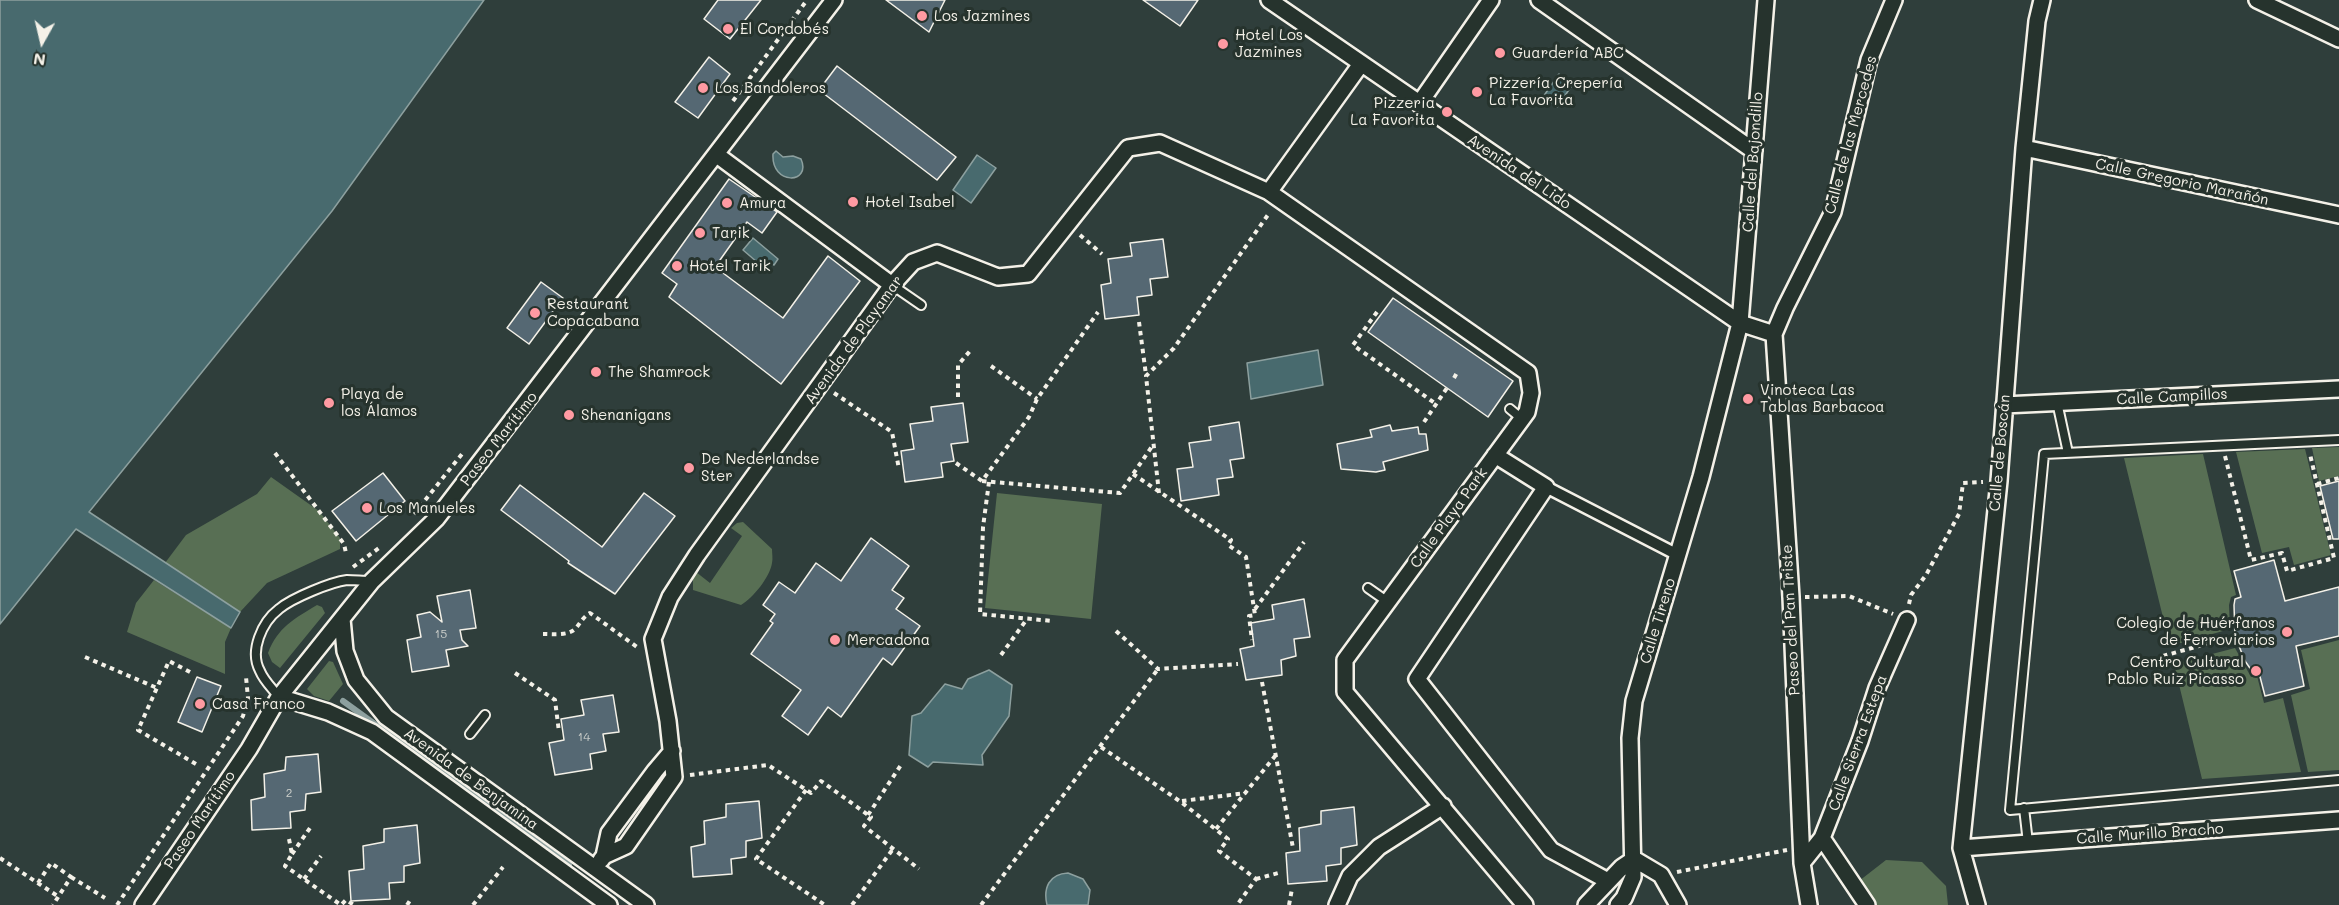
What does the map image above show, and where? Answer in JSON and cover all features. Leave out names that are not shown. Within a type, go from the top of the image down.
[{"type":"street","name":"Paseo Marítimo","points":[[143,905],[249,749],[279,698],[372,581],[437,518],[834,0]]},
{"type":"street","name":"Avenida del Lido","points":[[1269,0],[1740,323],[1774,334]]},
{"type":"street","points":[[1419,104],[1491,0]]},
{"type":"street","points":[[1539,0],[1754,151]]},
{"type":"street","name":"Calle del Bajondillo","points":[[1740,323],[1766,0]]},
{"type":"street","name":"Calle de las Mercedes","points":[[1774,334],[1833,212],[1869,60],[1894,0]]},
{"type":"street","name":"Calle de Boscán","points":[[1977,905],[1961,848],[1999,481],[2024,148],[2037,21],[2042,0]]},
{"type":"street","points":[[2257,0],[2339,39]]},
{"type":"street","points":[[1269,192],[1361,64]]},
{"type":"street","name":"Avenida de Playamar","points":[[674,777],[672,751],[653,639],[670,597],[697,555],[892,285],[913,262],[937,253],[998,277],[1028,274],[1128,148],[1160,143],[1269,192]]},
{"type":"street","name":"Calle Gregorio Marañón","points":[[2024,148],[2339,215]]},
{"type":"street","points":[[717,154],[892,285]]},
{"type":"street","name":"Calle Playa Park","points":[[1269,192],[1528,373],[1531,393],[1527,412],[1516,414],[1495,455],[1345,660],[1345,692],[1525,905]]},
{"type":"street","name":"Calle Tireno","points":[[1618,905],[1624,898],[1633,877],[1630,738],[1634,701],[1701,477],[1740,323]]},
{"type":"street","name":"Paseo del Pan Triste","points":[[1774,334],[1791,597],[1802,855],[1809,905]]},
{"type":"street","name":"Calle Campillos","points":[[2004,405],[2339,389]]},
{"type":"street","points":[[1495,455],[1546,486],[1678,555]]},
{"type":"street","points":[[1546,486],[1418,679],[1551,850],[1608,881]]},
{"type":"street","name":"Avenida de Benjamina","points":[[342,619],[345,651],[356,680],[386,717],[646,905]]},
{"type":"street","name":"Calle Sierra Estepa","points":[[1802,855],[1822,838],[1860,741],[1877,688],[1907,620]]},
{"type":"street","name":"Avenida de Benjamina","points":[[279,698],[328,712],[372,732],[609,905]]},
{"type":"street","points":[[594,869],[604,856],[609,833],[672,751]]},
{"type":"street","points":[[604,856],[626,846],[674,777]]},
{"type":"street","points":[[1337,905],[1350,876],[1379,847],[1443,806]]},
{"type":"street","name":"Calle Murillo Bracho","points":[[1961,848],[2339,820]]},
{"type":"street","points":[[1822,838],[1867,905]]},
{"type":"street","points":[[1586,905],[1622,867],[1634,859],[1662,875],[1678,905]]},
{"type":"lane","points":[[892,285],[921,304]]},
{"type":"lane","points":[[2057,402],[2068,453]]},
{"type":"lane","points":[[2339,440],[2044,453],[2010,810],[2339,780]]},
{"type":"lane","points":[[279,698],[259,671],[256,657],[259,638],[266,623],[279,609],[316,590],[346,580],[372,581]]},
{"type":"lane","points":[[1368,588],[1388,602]]},
{"type":"lane","points":[[470,734],[484,715]]},
{"type":"lane","points":[[2024,808],[2028,843]]},
{"type":"lane","points":[[609,833],[626,846]]},
{"type":"path","points":[[727,109],[807,0]]},
{"type":"path","points":[[1146,376],[1174,348],[1259,228]]},
{"type":"path","points":[[1084,239],[1102,254]]},
{"type":"path","points":[[982,481],[1029,417],[1037,399],[1098,312]]},
{"type":"path","points":[[1377,312],[1353,345],[1436,404]]},
{"type":"path","points":[[1139,322],[1159,492]]},
{"type":"path","points":[[958,397],[958,365],[970,351]]},
{"type":"path","points":[[991,366],[1037,399]]},
{"type":"path","points":[[1454,378],[1458,371]]},
{"type":"path","points":[[1424,423],[1447,388]]},
{"type":"path","points":[[849,402],[892,432],[899,469]]},
{"type":"path","points":[[2222,446],[2251,560],[2282,553],[2286,571],[2334,558],[2307,442]]},
{"type":"path","points":[[956,463],[982,481],[1120,493],[1154,444]]},
{"type":"path","points":[[276,453],[344,544],[346,553]]},
{"type":"path","points":[[412,516],[463,453]]},
{"type":"path","points":[[1133,474],[1231,540],[1228,545],[1246,557],[1256,615],[1249,616],[1252,640]]},
{"type":"path","points":[[2317,484],[2339,478]]},
{"type":"path","points":[[1791,597],[1849,596],[1907,620],[1911,595],[1926,575],[1959,514],[1963,483],[1999,481]]},
{"type":"path","points":[[989,482],[983,527],[980,614],[1052,621]]},
{"type":"path","points":[[1254,610],[1304,542]]},
{"type":"path","points":[[344,571],[380,547]]},
{"type":"path","points":[[543,634],[572,632],[590,613],[638,648]]},
{"type":"path","points":[[1001,655],[1027,619]]},
{"type":"path","points":[[1116,632],[1158,669],[1238,664]]},
{"type":"path","points":[[2163,656],[2235,636]]},
{"type":"path","points":[[85,657],[156,688]]},
{"type":"path","points":[[190,672],[169,661],[138,730],[196,764]]},
{"type":"path","points":[[981,905],[1158,669]]},
{"type":"path","points":[[117,905],[243,716],[248,698],[245,670]]},
{"type":"path","points":[[515,673],[555,700],[559,732]]},
{"type":"path","points":[[1262,682],[1293,849]]},
{"type":"path","points":[[1101,747],[1181,801],[1228,839],[1220,851],[1256,879]]},
{"type":"path","points":[[1216,829],[1276,754]]},
{"type":"path","points":[[674,777],[768,765],[811,793],[821,781],[871,817],[864,826],[919,869]]},
{"type":"path","points":[[868,815],[901,765]]},
{"type":"path","points":[[806,790],[756,859],[825,905]]},
{"type":"path","points":[[1181,801],[1247,792]]},
{"type":"path","points":[[312,825],[285,866],[341,905],[346,900],[354,905]]},
{"type":"path","points":[[289,839],[292,854]]},
{"type":"path","points":[[852,905],[894,849]]},
{"type":"path","points":[[1662,875],[1802,855]]},
{"type":"path","points":[[304,879],[321,856]]},
{"type":"path","points":[[0,858],[58,897]]},
{"type":"path","points":[[38,883],[51,863],[105,898]]},
{"type":"path","points":[[473,905],[503,867]]},
{"type":"path","points":[[1237,905],[1256,879],[1282,872]]},
{"type":"path","points":[[53,905],[71,878]]},
{"type":"path","points":[[1289,905],[1292,889]]},
{"type":"path","points":[[407,905],[411,899]]},
{"type":"green space","points":[[2339,447],[2339,476],[2319,481],[2312,448]]},
{"type":"green space","points":[[2305,449],[2331,555],[2294,565],[2289,547],[2262,553],[2236,452]]},
{"type":"green space","points":[[2203,454],[2236,595],[2231,597],[2229,605],[2230,629],[2170,646],[2124,458]]},
{"type":"green space","points":[[271,477],[319,511],[340,538],[340,549],[267,583],[240,612],[165,563],[186,535],[257,494]]},
{"type":"green space","points":[[997,493],[1102,504],[1091,619],[985,608]]},
{"type":"green space","points":[[743,522],[772,549],[771,569],[760,587],[741,605],[693,590],[693,577],[696,572],[710,583],[742,536],[731,528]]},
{"type":"green space","points":[[154,580],[231,628],[225,642],[225,674],[127,632],[136,603]]},
{"type":"green space","points":[[317,605],[322,607],[325,613],[280,668],[272,662],[268,653],[272,644],[288,624]]},
{"type":"green space","points":[[2339,640],[2339,770],[2308,772],[2291,695],[2310,689],[2301,650]]},
{"type":"green space","points":[[2235,648],[2251,677],[2257,676],[2264,703],[2283,698],[2301,772],[2202,779],[2174,664]]},
{"type":"green space","points":[[329,661],[333,662],[343,684],[329,701],[314,696],[307,689]]},
{"type":"green space","points":[[1886,860],[1922,862],[1946,886],[1948,905],[1876,905],[1859,881]]},
{"type":"water","points":[[0,0],[484,0],[332,211],[89,512],[240,612],[231,628],[76,529],[0,624]]},
{"type":"water","points":[[1559,74],[1573,84],[1557,107],[1543,97]]},
{"type":"water","points":[[776,151],[783,157],[793,156],[801,159],[803,167],[801,173],[790,178],[778,172],[773,154]]},
{"type":"water","points":[[977,155],[996,168],[971,203],[953,190]]},
{"type":"water","points":[[753,238],[778,259],[774,265],[769,262],[764,268],[743,250]]},
{"type":"water","points":[[1318,350],[1323,385],[1251,399],[1247,363]]},
{"type":"water","points":[[989,670],[1012,685],[1009,716],[982,755],[983,765],[933,762],[928,767],[909,755],[912,716],[921,713],[945,684],[962,689],[968,679]]},
{"type":"water","points":[[1068,873],[1083,879],[1090,890],[1088,905],[1047,905],[1046,893],[1049,883],[1056,876]]},
{"type":"building","name":"El Cordobés","points":[[718,0],[761,0],[730,39],[704,19]]},
{"type":"building","name":"Los Jazmines","points":[[886,0],[945,0],[929,32]]},
{"type":"building","points":[[1143,0],[1198,0],[1180,26]]},
{"type":"building","name":"Los Bandoleros","points":[[709,57],[730,74],[698,118],[675,102]]},
{"type":"building","points":[[837,66],[956,157],[937,180],[819,90]]},
{"type":"building","points":[[729,179],[777,212],[762,233],[747,222],[715,267],[783,318],[828,256],[860,281],[781,384],[669,297],[677,284],[662,273]]},
{"type":"building","points":[[1163,239],[1168,277],[1150,279],[1152,295],[1137,297],[1139,315],[1105,319],[1101,285],[1111,283],[1108,259],[1132,256],[1130,243]]},
{"type":"building","name":"Restaurant Copacabana","points":[[541,282],[563,298],[529,344],[507,328]]},
{"type":"building","points":[[1393,298],[1513,381],[1488,417],[1368,332]]},
{"type":"building","points":[[963,403],[968,442],[951,444],[954,461],[941,463],[943,477],[905,482],[901,451],[914,449],[910,424],[933,421],[931,407]]},
{"type":"building","points":[[1239,422],[1244,458],[1230,460],[1233,477],[1217,479],[1219,495],[1181,501],[1177,469],[1193,467],[1189,443],[1211,440],[1209,427]]},
{"type":"building","points":[[1390,425],[1392,431],[1418,427],[1419,434],[1426,434],[1428,450],[1383,462],[1385,470],[1376,472],[1341,469],[1337,444],[1372,437],[1370,430]]},
{"type":"building","name":"Los Manueles","points":[[383,473],[405,501],[356,541],[332,511]]},
{"type":"building","points":[[2339,481],[2339,539],[2333,539],[2320,486]]},
{"type":"building","points":[[520,485],[602,547],[644,493],[675,516],[615,594],[568,563],[569,561],[501,510]]},
{"type":"building","name":"Mercadona","points":[[871,538],[909,566],[892,590],[904,598],[896,609],[920,626],[892,665],[883,658],[841,717],[828,707],[808,735],[782,716],[801,690],[751,654],[773,623],[770,621],[775,614],[763,605],[779,582],[795,593],[816,563],[841,581]]},
{"type":"building","name":"Colegio de Huérfanos de Ferroviarios","points":[[2274,560],[2285,601],[2339,587],[2339,636],[2296,646],[2304,686],[2265,696],[2258,669],[2252,671],[2245,661],[2235,636],[2234,605],[2235,599],[2241,597],[2234,571]]},
{"type":"building","points":[[470,590],[476,628],[460,630],[462,640],[468,646],[446,650],[449,666],[412,672],[407,640],[421,637],[417,615],[430,612],[442,622],[437,596]]},
{"type":"building","points":[[1304,599],[1310,637],[1294,639],[1296,656],[1281,660],[1282,675],[1246,680],[1240,649],[1254,646],[1251,623],[1274,619],[1272,605]]},
{"type":"building","name":"Casa Franco","points":[[197,677],[221,686],[202,732],[178,722]]},
{"type":"building","points":[[613,695],[619,732],[603,734],[606,751],[590,754],[592,769],[555,775],[549,743],[564,740],[561,719],[584,715],[581,700]]},
{"type":"building","points":[[318,754],[321,792],[306,794],[305,810],[290,812],[291,828],[252,830],[251,800],[265,797],[264,774],[285,770],[286,757]]},
{"type":"building","points":[[759,801],[762,838],[746,841],[746,857],[731,859],[732,874],[693,877],[691,847],[705,844],[704,821],[726,817],[726,804]]},
{"type":"building","points":[[1354,807],[1357,845],[1341,848],[1341,864],[1326,866],[1327,881],[1288,884],[1286,853],[1300,851],[1299,828],[1321,824],[1321,811]]},
{"type":"building","points":[[417,825],[420,863],[404,866],[404,882],[389,883],[390,899],[351,901],[349,871],[364,869],[363,846],[384,842],[384,829]]},
{"type":"waterway","points":[[343,701],[569,865]]},
{"type":"place","name":"Los Jazmines","points":[[922,16]]},
{"type":"place","name":"El Cordobés","points":[[728,29]]},
{"type":"place","name":"Hotel Los Jazmines","points":[[1223,44]]},
{"type":"place","name":"Guardería ABC","points":[[1500,53]]},
{"type":"place","name":"Los Bandoleros","points":[[703,88]]},
{"type":"place","name":"Pizzería Crepería La Favorita","points":[[1477,92]]},
{"type":"place","name":"Pizzeria La Favorita","points":[[1447,112]]},
{"type":"place","name":"Hotel Isabel","points":[[853,202]]},
{"type":"place","name":"Amura","points":[[727,203]]},
{"type":"place","name":"Tarik","points":[[700,233]]},
{"type":"place","name":"Hotel Tarik","points":[[677,266]]},
{"type":"place","name":"Restaurant Copacabana","points":[[535,313]]},
{"type":"place","name":"The Shamrock","points":[[596,372]]},
{"type":"place","name":"Vinoteca Las Tablas Barbacoa","points":[[1748,399]]},
{"type":"place","name":"Playa de los Álamos","points":[[329,403]]},
{"type":"place","name":"Shenanigans","points":[[569,415]]},
{"type":"place","name":"De Nederlandse Ster","points":[[689,468]]},
{"type":"place","name":"Los Manueles","points":[[367,508]]},
{"type":"place","name":"Colegio de Huérfanos de Ferroviarios","points":[[2287,632]]},
{"type":"place","name":"Mercadona","points":[[835,640]]},
{"type":"place","name":"Centro Cultural Pablo Ruiz Picasso","points":[[2256,671]]},
{"type":"place","name":"Casa Franco","points":[[200,704]]}]
